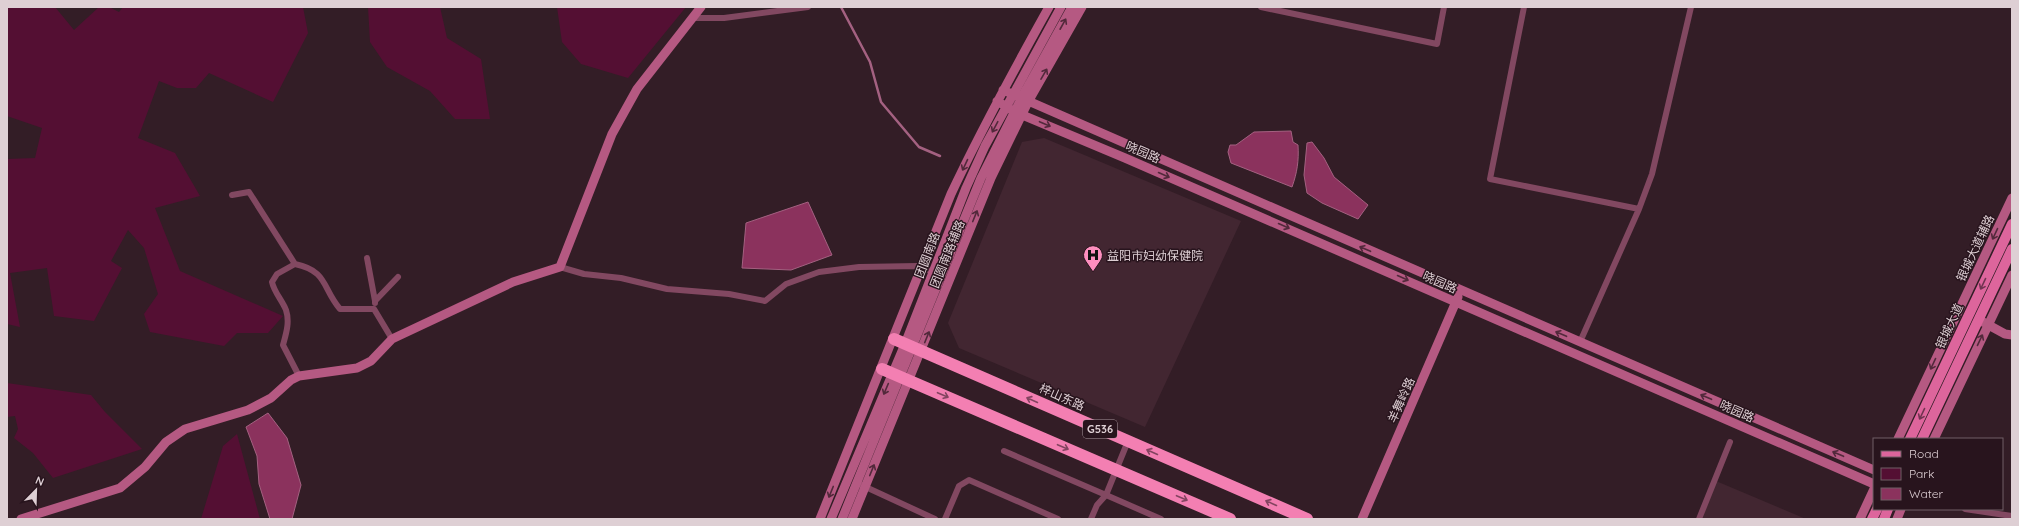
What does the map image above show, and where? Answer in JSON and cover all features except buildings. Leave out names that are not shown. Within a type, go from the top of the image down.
[{"type":"highway","name":"梓山东路","points":[[894,339],[1307,519]]},
{"type":"highway","name":"G536","points":[[896,375],[1230,519]]},
{"type":"main road","name":"银城大道","points":[[1910,438],[2012,224]]},
{"type":"main road","name":"银城大道","points":[[1922,438],[2012,249]]},
{"type":"main road","points":[[1872,519],[1876,510]]},
{"type":"street","points":[[560,267],[612,134],[637,89],[701,7]]},
{"type":"street","points":[[692,18],[724,18],[808,7]]},
{"type":"street","name":"团圆南路辅路","points":[[896,375],[894,339],[951,194],[997,101],[1050,7]]},
{"type":"street","name":"团圆南路","points":[[831,519],[896,375],[913,348],[975,194],[1018,113],[1020,99],[1061,7]]},
{"type":"street","name":"团圆南路","points":[[913,348],[933,272],[966,188],[1006,106],[1020,99],[1072,7]]},
{"type":"street","points":[[1020,99],[1082,7]]},
{"type":"street","points":[[1261,7],[1437,44],[1444,7]]},
{"type":"street","points":[[1524,7],[1490,179],[1639,209]]},
{"type":"street","points":[[1580,342],[1639,209],[1652,174],[1691,7]]},
{"type":"street","name":"晓园路","points":[[1003,90],[1020,99],[1873,470]]},
{"type":"street","name":"晓园路","points":[[997,101],[1018,113],[1125,158],[1873,484]]},
{"type":"street","name":"团圆南路辅路","points":[[820,519],[896,375],[913,348],[1018,113]]},
{"type":"street","points":[[975,194],[990,178]]},
{"type":"street","points":[[232,195],[249,192],[294,264]]},
{"type":"street","name":"银城大道辅路","points":[[1898,438],[2012,198]]},
{"type":"street","points":[[367,258],[375,301],[374,309],[392,339]]},
{"type":"street","points":[[299,376],[283,345],[288,324],[286,310],[274,289],[272,282],[277,274],[294,264],[308,267],[322,278],[334,303],[340,309],[374,309]]},
{"type":"street","points":[[21,519],[120,488],[145,467],[166,442],[185,429],[248,410],[270,398],[291,380],[299,376],[358,368],[371,361],[392,339],[513,282],[560,267],[584,274],[621,278],[667,289],[729,294],[765,301],[786,284],[819,272],[860,267],[918,266],[933,272]]},
{"type":"street","points":[[1934,438],[2012,275]]},
{"type":"street","points":[[375,301],[398,277]]},
{"type":"street","name":"羊舞岭路","points":[[1362,519],[1461,290]]},
{"type":"street","points":[[1978,320],[2005,334],[2012,335]]},
{"type":"street","name":"团圆南路","points":[[842,519],[861,485],[896,375]]},
{"type":"street","points":[[1091,519],[1097,505],[1106,495],[1128,441]]},
{"type":"street","points":[[1699,519],[1730,442]]},
{"type":"street","points":[[1004,451],[1160,519]]},
{"type":"street","points":[[945,519],[959,486],[969,480],[1058,519]]},
{"type":"street","points":[[852,519],[861,485],[925,516],[935,519]]},
{"type":"street","points":[[1860,519],[1873,491]]},
{"type":"street","points":[[1972,510],[2012,516]]},
{"type":"shaded area","name":"益阳市妇幼保健院","points":[[1044,138],[1241,221],[1145,427],[959,348],[948,323],[1022,142]]},
{"type":"shaded area","points":[[1716,481],[1806,519],[1702,519]]},
{"type":"green space","points":[[7,7],[55,7],[74,30],[99,7],[109,7],[119,12],[123,7],[303,7],[308,33],[273,102],[209,73],[196,88],[177,88],[159,81],[138,138],[175,153],[200,196],[155,208],[180,271],[283,316],[268,333],[237,333],[224,346],[150,332],[144,314],[158,294],[144,248],[128,230],[111,261],[122,268],[94,321],[54,316],[47,268],[10,273],[20,327],[7,324],[7,159],[35,158],[42,128],[7,116]]},
{"type":"green space","points":[[368,7],[440,7],[447,38],[481,59],[490,119],[455,119],[430,91],[387,67],[370,42]]},
{"type":"green space","points":[[557,7],[686,7],[628,78],[581,64],[562,42]]},
{"type":"green space","points":[[7,383],[91,395],[105,412],[142,449],[53,478],[33,453],[14,438],[18,429],[15,416],[7,417]]},
{"type":"green space","points":[[237,434],[260,519],[201,519],[223,446]]},
{"type":"water","points":[[1291,131],[1293,142],[1298,145],[1297,167],[1292,187],[1231,163],[1228,152],[1230,145],[1236,145],[1254,132]]},
{"type":"water","points":[[1312,142],[1324,158],[1334,177],[1368,205],[1358,219],[1322,203],[1307,193],[1304,175],[1307,143]]},
{"type":"water","points":[[808,202],[832,255],[791,270],[742,268],[746,223]]},
{"type":"water","points":[[268,413],[287,438],[301,485],[292,519],[270,519],[259,484],[257,456],[246,427]]},
{"type":"waterway","points":[[841,7],[870,62],[881,102],[919,147],[940,156]]},
{"type":"place","name":"益阳市妇幼保健院","points":[[1093,272]]}]
